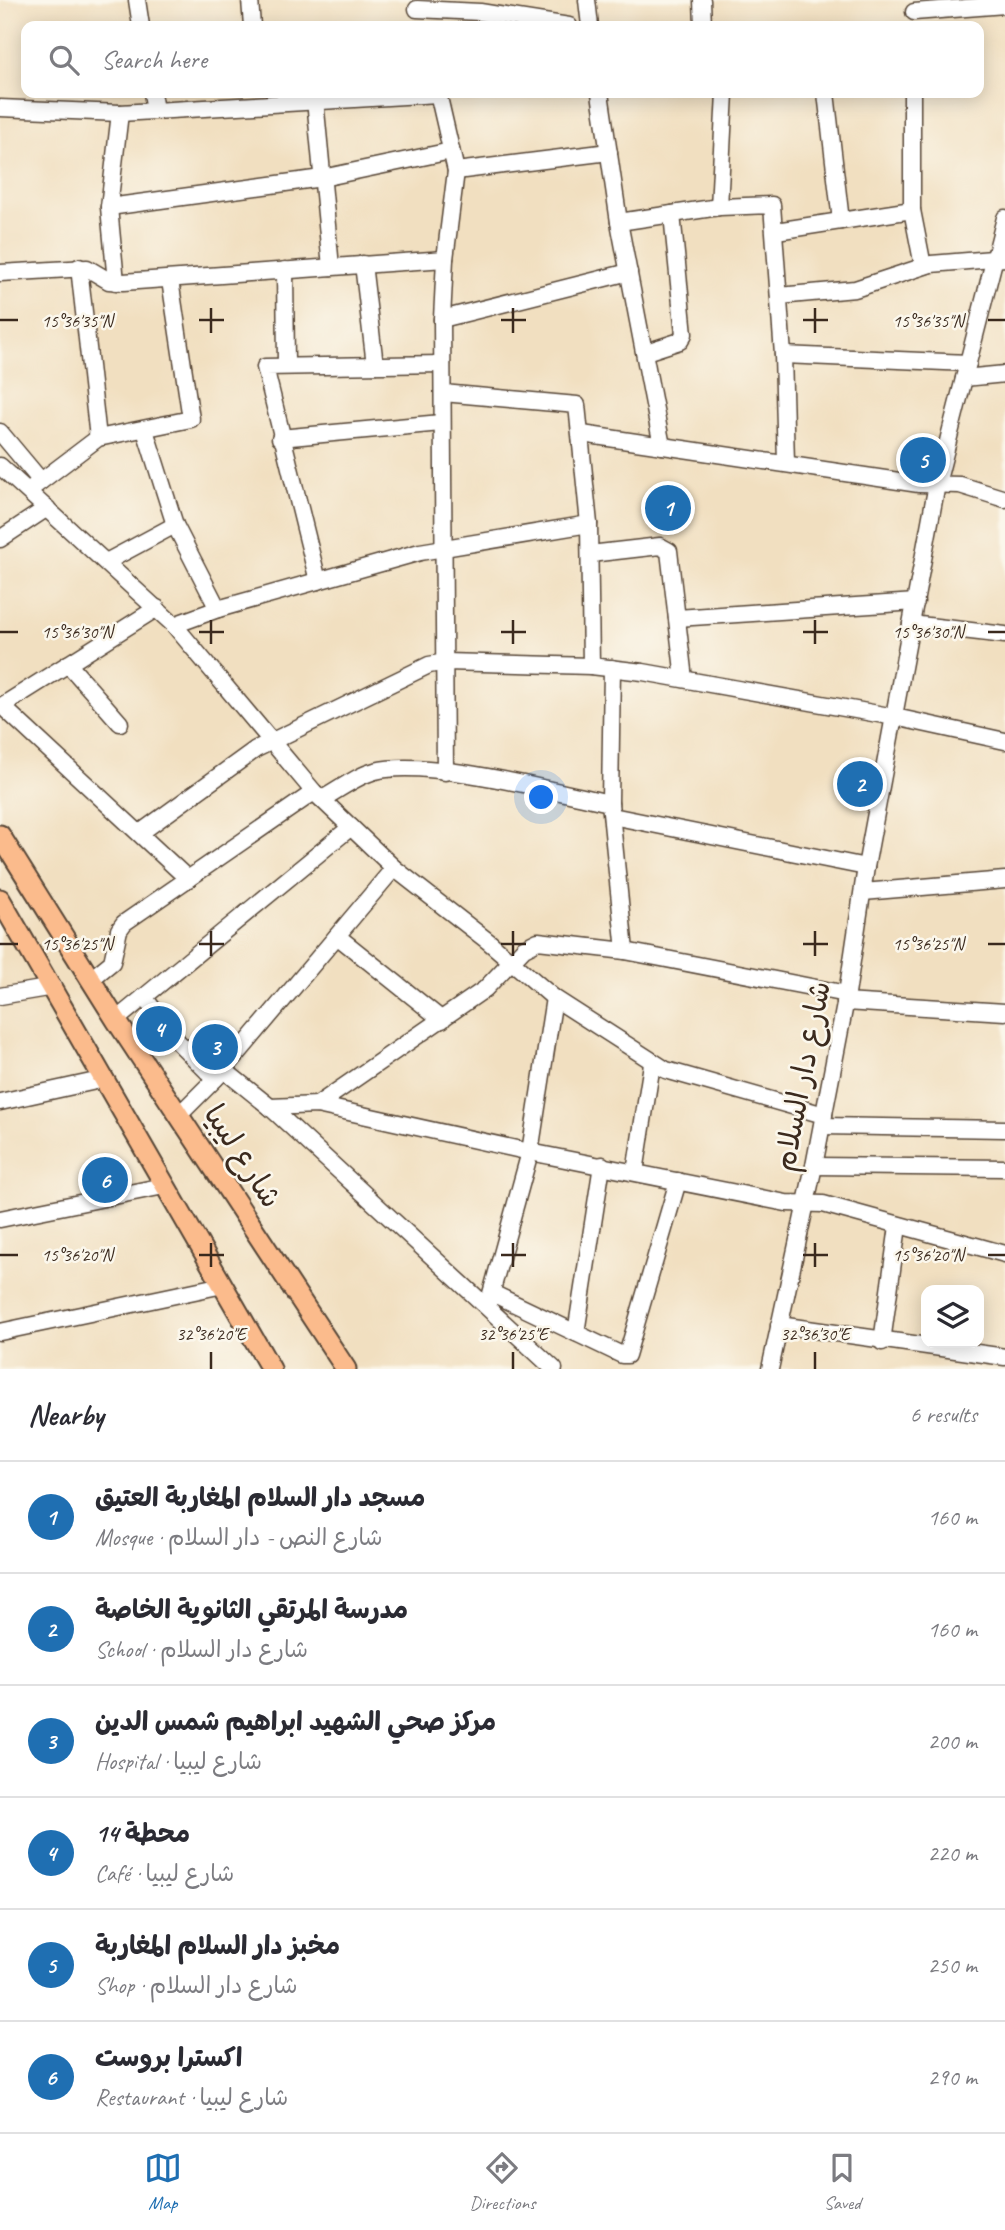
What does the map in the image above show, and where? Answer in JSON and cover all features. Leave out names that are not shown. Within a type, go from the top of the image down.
[{"type":"main road","name":"شارع ليبيا","points":[[0,835],[116,1020],[346,1369]]},
{"type":"main road","points":[[0,899],[8,927],[53,987],[163,1186],[271,1369]]},
{"type":"street","points":[[137,0],[140,21]]},
{"type":"street","points":[[587,0],[589,21]]},
{"type":"street","points":[[702,0],[703,21]]},
{"type":"street","points":[[253,21],[255,1]]},
{"type":"street","points":[[415,5],[479,6],[546,21]]},
{"type":"street","points":[[914,13],[1005,5]]},
{"type":"street","points":[[153,98],[155,110]]},
{"type":"street","points":[[0,108],[120,113],[259,99],[351,98]]},
{"type":"street","points":[[439,98],[456,171],[445,259],[442,319],[445,772]]},
{"type":"street","points":[[601,98],[619,222],[662,446]]},
{"type":"street","points":[[719,207],[725,98]]},
{"type":"street","points":[[827,98],[841,221]]},
{"type":"street","points":[[912,98],[912,210],[923,266]]},
{"type":"street","points":[[316,100],[331,267]]},
{"type":"street","points":[[116,282],[109,206],[120,113]]},
{"type":"street","points":[[109,206],[322,178],[451,151]]},
{"type":"street","points":[[456,171],[609,152]]},
{"type":"street","points":[[619,222],[719,207],[772,205],[783,355],[786,463]]},
{"type":"street","points":[[776,231],[912,210]]},
{"type":"street","points":[[646,352],[680,341],[684,334],[672,214]]},
{"type":"street","name":"شارع دار السلام","points":[[770,1369],[823,1121],[846,998],[866,867],[937,484],[966,371],[1001,258],[1005,218]]},
{"type":"street","points":[[779,296],[855,289],[923,266],[1001,258]]},
{"type":"street","points":[[0,273],[79,267],[116,282],[445,259]]},
{"type":"street","points":[[363,264],[375,365]]},
{"type":"street","points":[[79,267],[99,439]]},
{"type":"street","points":[[285,270],[286,365]]},
{"type":"street","points":[[442,319],[629,272]]},
{"type":"street","points":[[35,486],[99,439],[191,419],[170,280]]},
{"type":"street","points":[[783,355],[1005,374]]},
{"type":"street","points":[[318,581],[264,370],[270,365],[442,364]]},
{"type":"street","points":[[443,393],[574,404],[579,409],[589,524],[591,666]]},
{"type":"street","points":[[280,438],[441,423]]},
{"type":"street","points":[[145,429],[175,525],[218,609]]},
{"type":"street","points":[[0,432],[47,508],[174,625],[318,796],[394,868],[512,961],[554,998],[652,1064],[823,1121],[1005,1129]]},
{"type":"street","points":[[582,434],[919,484],[969,486],[1005,499]]},
{"type":"street","points":[[0,466],[35,486]]},
{"type":"street","points":[[0,539],[47,508]]},
{"type":"street","points":[[174,625],[218,609],[444,547],[589,524]]},
{"type":"street","points":[[106,562],[175,525]]},
{"type":"street","points":[[590,554],[666,547],[669,551],[684,678]]},
{"type":"street","points":[[677,618],[916,602]]},
{"type":"street","points":[[157,608],[1,706],[188,879]]},
{"type":"street","points":[[911,624],[1005,635]]},
{"type":"street","points":[[140,833],[271,742],[429,665],[446,662],[591,666],[684,678],[895,717],[1005,741]]},
{"type":"street","points":[[68,664],[120,723]]},
{"type":"street","points":[[612,668],[611,810],[625,951]]},
{"type":"street","points":[[91,979],[111,962],[121,926],[188,879],[318,796],[378,771],[445,772],[866,867]]},
{"type":"street","points":[[116,1020],[351,827]]},
{"type":"street","points":[[180,1114],[220,1075],[394,868]]},
{"type":"street","points":[[863,892],[1005,880]]},
{"type":"street","points":[[337,936],[442,1020]]},
{"type":"street","points":[[317,1105],[485,989],[524,948],[538,941],[625,951],[846,998],[1005,1012]]},
{"type":"street","points":[[0,996],[53,987]]},
{"type":"street","points":[[144,997],[178,1042],[220,1075],[270,1107],[490,1300],[549,1367]]},
{"type":"street","points":[[490,1300],[530,1152],[554,998]]},
{"type":"street","points":[[635,1172],[652,1064]]},
{"type":"street","points":[[0,1102],[105,1079]]},
{"type":"street","points":[[270,1107],[317,1105],[530,1152],[786,1203],[823,1203],[1005,1254]]},
{"type":"street","points":[[576,1333],[603,1165]]},
{"type":"street","points":[[814,1166],[1005,1168]]},
{"type":"street","points":[[490,1300],[576,1333],[622,1355],[629,1353],[678,1181]]},
{"type":"street","points":[[0,1219],[163,1186]]},
{"type":"street","points":[[882,1342],[898,1226]]},
{"type":"street","points":[[0,1332],[223,1285]]},
{"type":"street","points":[[779,1325],[882,1342],[1005,1357]]},
{"type":"place","name":"مخبز دار السلام المغاربة","points":[[923,460]]},
{"type":"place","name":"مسجد دار السلام المغاربة العتيق","points":[[668,508]]},
{"type":"place","name":"مدرسة المرتقي الثانوية الخاصة","points":[[860,784]]},
{"type":"place","name":"محطة 14","points":[[159,1029]]},
{"type":"place","name":"مركز صحي الشهيد ابراهيم شمس الدين","points":[[215,1047]]},
{"type":"place","name":"اكسترا بروست","points":[[105,1180]]}]
